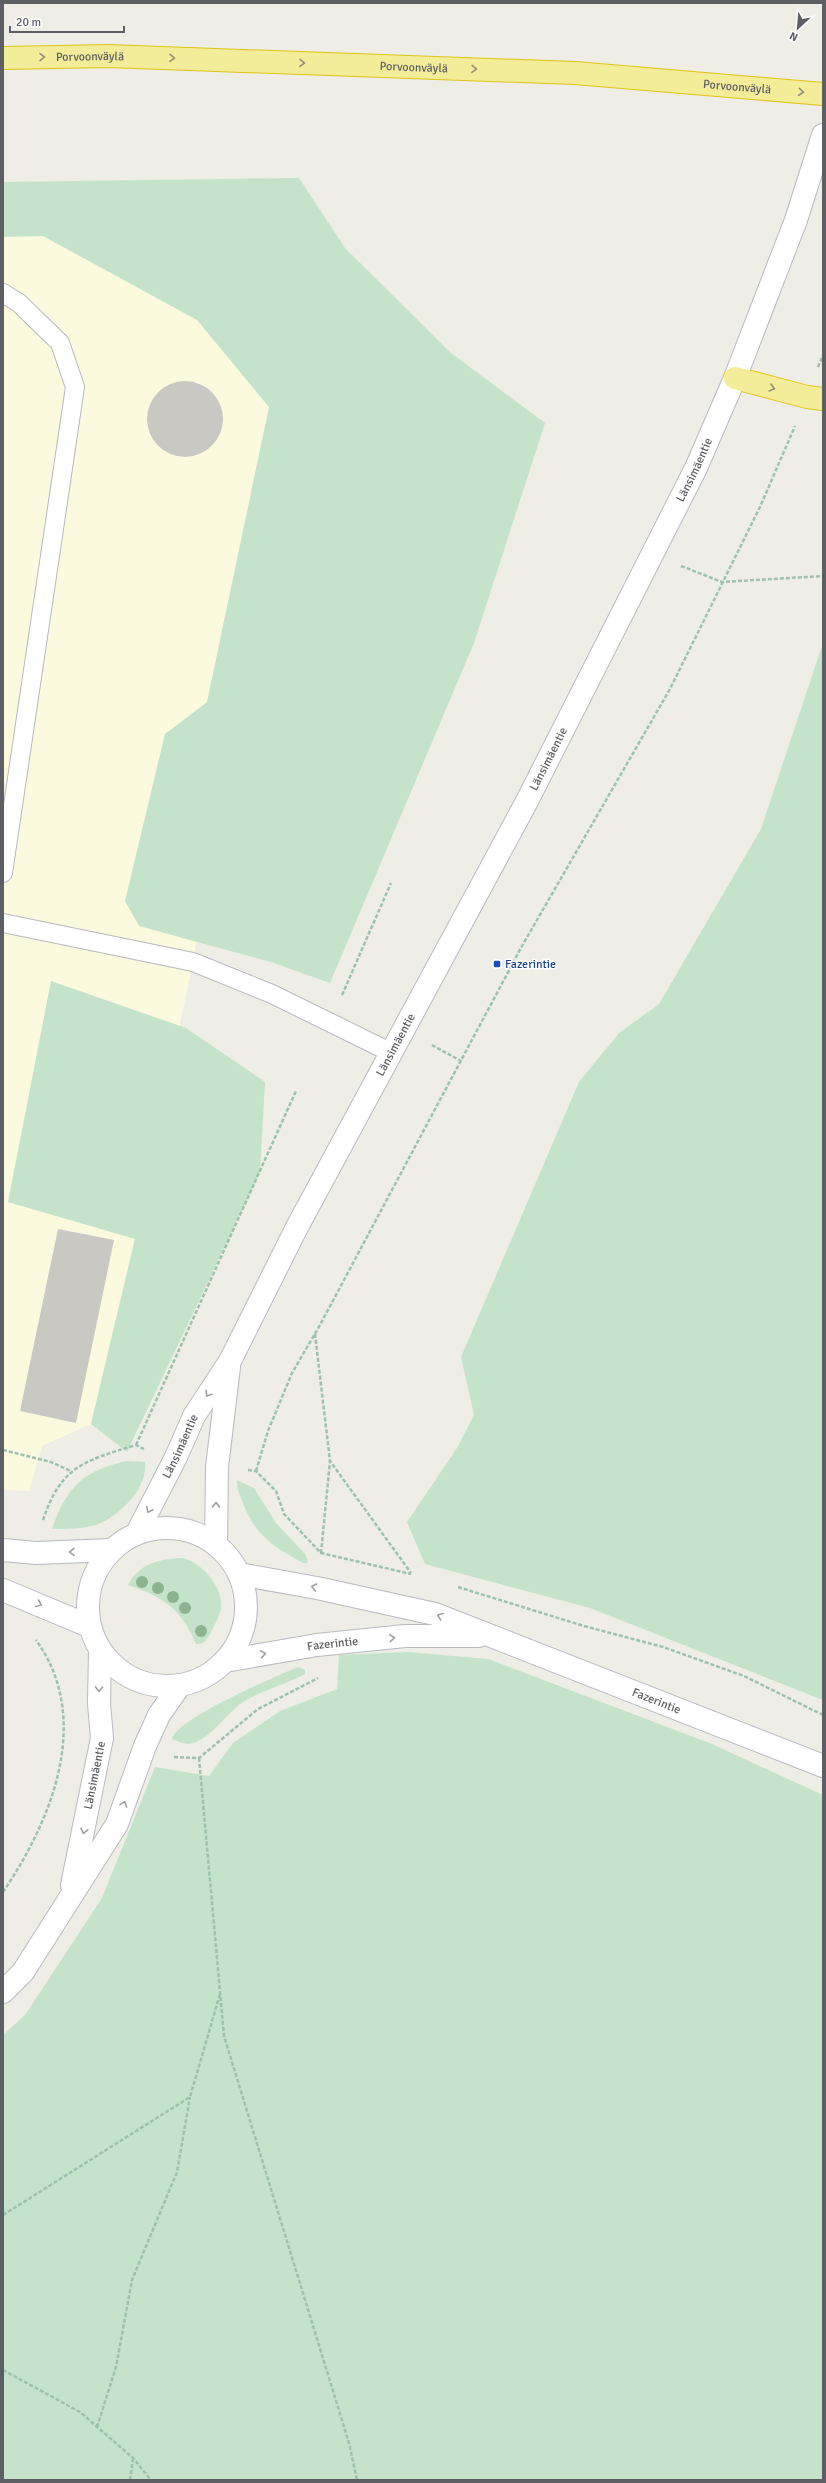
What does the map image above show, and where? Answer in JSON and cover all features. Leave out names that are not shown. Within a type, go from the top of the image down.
[{"type":"highway","name":"Porvoonväylä","points":[[3,58],[108,56],[575,73],[823,94]]},
{"type":"highway","points":[[735,378],[815,398]]},
{"type":"main road","name":"Länsimäentie","points":[[137,1533],[176,1457],[194,1416],[230,1362],[296,1229],[390,1052],[526,803],[696,468],[735,378],[796,220],[823,135]]},
{"type":"main road","name":"Länsimäentie","points":[[216,1544],[217,1467],[230,1362]]},
{"type":"main road","name":"Länsimäentie","points":[[165,1528],[192,1532],[216,1544],[227,1556],[239,1574],[246,1604],[242,1635],[225,1661],[204,1677],[180,1685],[149,1685],[121,1672],[100,1650],[89,1626],[88,1599],[95,1572],[111,1550],[137,1533],[165,1528]]},
{"type":"main road","points":[[3,1550],[36,1553],[111,1550]]},
{"type":"main road","name":"Fazerintie","points":[[239,1574],[317,1588],[435,1614],[823,1766]]},
{"type":"main road","points":[[3,1590],[89,1626]]},
{"type":"main road","name":"Fazerintie","points":[[225,1661],[317,1644],[405,1636],[489,1636]]},
{"type":"main road","name":"Länsimäentie","points":[[69,1898],[102,1738],[99,1703],[100,1650]]},
{"type":"main road","name":"Länsimäentie","points":[[3,1992],[23,1972],[117,1824],[145,1746],[159,1715],[180,1685]]},
{"type":"lane","points":[[3,293],[20,303],[60,343],[74,387],[3,874]]},
{"type":"lane","points":[[3,923],[193,962],[272,994],[390,1052]]},
{"type":"path","points":[[419,1576],[321,1553],[284,1514],[276,1491],[256,1471],[268,1431],[292,1373],[315,1333],[522,946],[670,689],[815,398],[823,355]]},
{"type":"path","points":[[653,555],[722,582],[823,576]]},
{"type":"path","points":[[348,998],[341,994],[391,883]]},
{"type":"path","points":[[403,1030],[461,1061]]},
{"type":"path","points":[[136,1446],[296,1091]]},
{"type":"path","points":[[315,1333],[330,1461],[321,1553]]},
{"type":"path","points":[[3,1450],[51,1462],[71,1471]]},
{"type":"path","points":[[330,1461],[412,1574]]},
{"type":"path","points":[[455,1586],[584,1626],[662,1647],[744,1676],[823,1715]]},
{"type":"path","points":[[315,1681],[258,1709],[199,1758],[224,2036],[349,2443],[357,2480]]},
{"type":"path","points":[[3,1892],[20,1868],[39,1831],[59,1777]]},
{"type":"path","points":[[97,2426],[116,2367],[132,2280],[177,2172],[190,2097],[221,1992]]},
{"type":"path","points":[[3,2215],[190,2097]]},
{"type":"path","points":[[3,2370],[80,2412],[133,2458],[151,2480]]},
{"type":"path","points":[[130,2480],[133,2458]]},
{"type":"shaded area","points":[[3,222],[321,244],[193,962],[135,1239],[91,1424],[42,1446],[29,1491],[3,1490]]},
{"type":"green space","points":[[299,178],[345,248],[451,353],[545,423],[474,643],[330,983],[271,962],[139,926],[125,901],[165,734],[207,702],[269,407],[197,320],[43,236],[3,237],[3,182]]},
{"type":"green space","points":[[823,643],[823,1700],[590,1608],[425,1564],[407,1522],[457,1448],[474,1415],[461,1357],[579,1082],[619,1033],[659,1004],[761,829]]},
{"type":"green space","points":[[51,981],[186,1028],[265,1082],[260,1172],[127,1452],[91,1424],[135,1239],[8,1202]]},
{"type":"green space","points":[[127,1461],[145,1462],[145,1472],[137,1491],[122,1508],[105,1521],[96,1525],[69,1529],[52,1529],[63,1502],[78,1483],[99,1470]]},
{"type":"green space","points":[[237,1480],[254,1488],[276,1523],[305,1554],[308,1560],[307,1563],[303,1563],[282,1551],[259,1531],[247,1513],[238,1488]]},
{"type":"green space","points":[[183,1558],[197,1565],[210,1577],[219,1592],[221,1601],[220,1612],[209,1637],[199,1644],[196,1644],[184,1622],[170,1606],[152,1594],[128,1585],[144,1567],[158,1561]]},
{"type":"green space","points":[[407,1652],[488,1659],[712,1744],[823,1795],[823,2480],[3,2480],[3,2035],[25,2015],[102,1898],[155,1767],[209,1776],[233,1743],[280,1711],[337,1689],[339,1655]]},
{"type":"green space","points":[[298,1667],[305,1670],[305,1674],[243,1702],[215,1729],[196,1742],[190,1744],[172,1739],[178,1730],[208,1710],[228,1699]]},
{"type":"building","points":[[185,381],[199,384],[212,392],[220,405],[223,419],[220,433],[212,446],[199,454],[185,457],[171,454],[158,446],[150,433],[147,419],[150,405],[158,392],[171,384]]},
{"type":"building","points":[[58,1229],[114,1240],[76,1423],[20,1411]]},
{"type":"place","name":"Fazerintie","points":[[497,964]]}]
